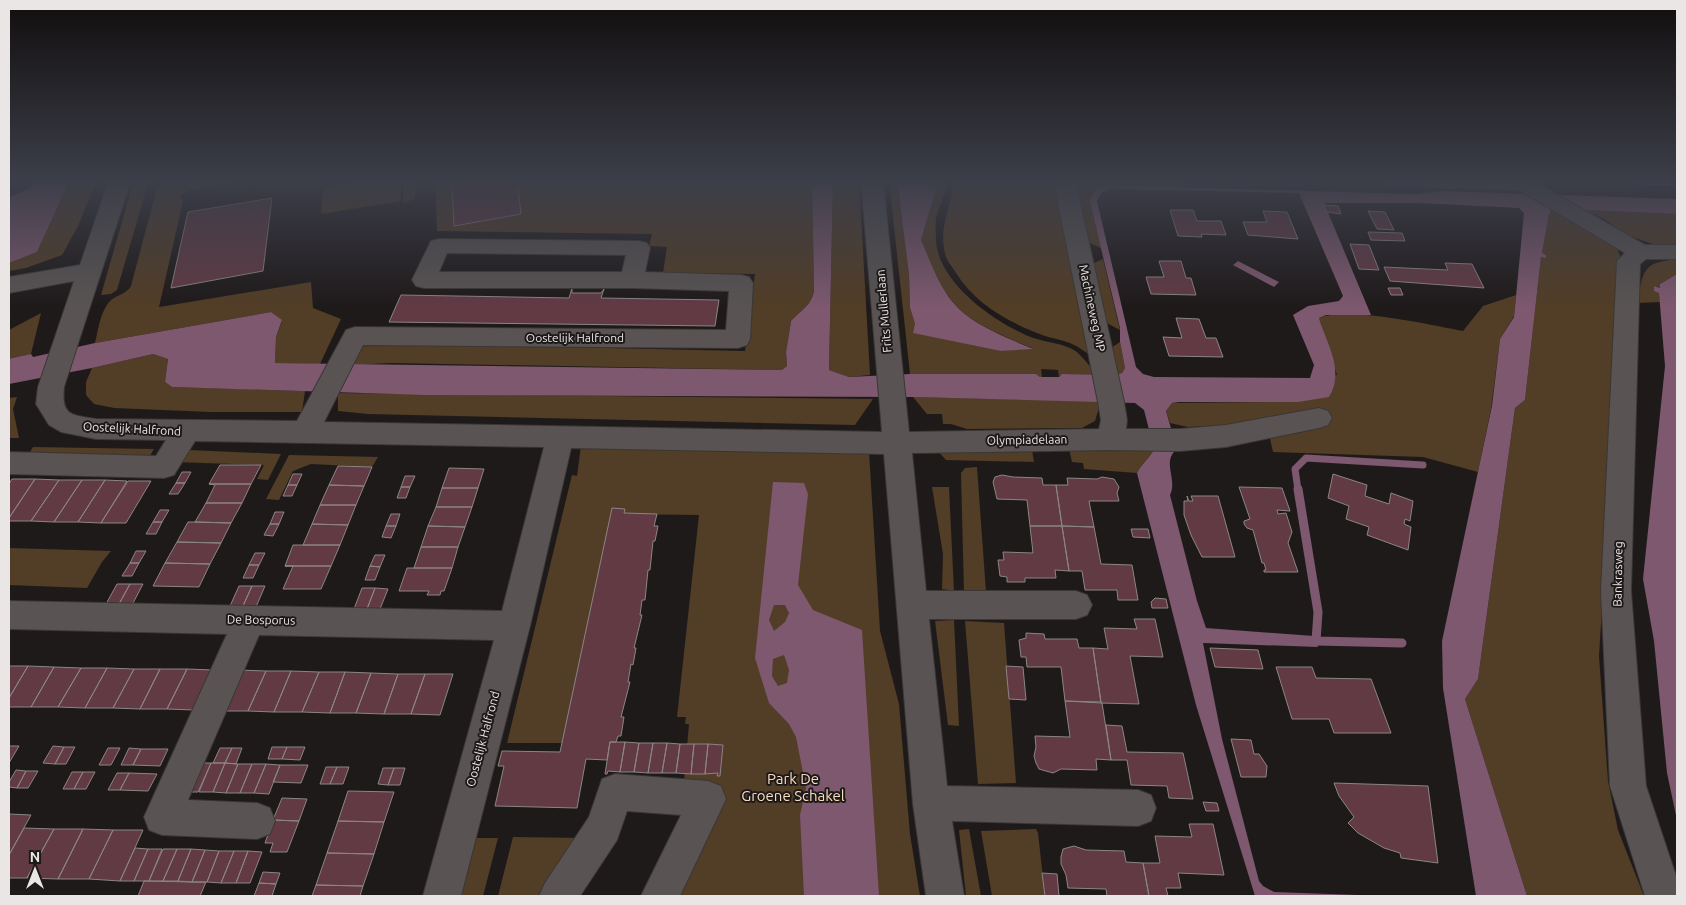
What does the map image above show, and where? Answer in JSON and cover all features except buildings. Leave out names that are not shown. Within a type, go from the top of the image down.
[{"type":"street","name":"Oostelijk Halfrond","points":[[106,222],[63,346],[51,387],[49,404],[58,418],[70,425],[96,429],[186,432],[305,432],[896,443]]},
{"type":"street","name":"Frits Mullerlaan","points":[[876,222],[896,443]]},
{"type":"street","name":"Machineweg MP","points":[[1073,222],[1111,402],[1114,420],[1110,439]]},
{"type":"street","points":[[1590,222],[1641,252],[1677,252]]},
{"type":"street","name":"Oostelijk Halfrond","points":[[305,432],[355,336],[738,339],[741,283],[632,280],[424,280],[440,246],[639,248],[632,280]]},
{"type":"street","name":"Bankrasweg","points":[[1641,252],[1629,261],[1616,591],[1628,786],[1664,896]]},
{"type":"street","points":[[9,285],[90,271]]},
{"type":"street","name":"Olympiadelaan","points":[[896,443],[1110,439],[1180,440],[1226,436],[1319,418]]},
{"type":"street","points":[[9,463],[164,467],[186,432]]},
{"type":"street","name":"Oostelijk Halfrond","points":[[442,896],[514,626],[560,437]]},
{"type":"street","points":[[896,443],[931,804],[945,896]]},
{"type":"street","points":[[912,605],[1076,605]]},
{"type":"street","name":"De Bosporus","points":[[9,615],[514,626]]},
{"type":"street","points":[[250,620],[233,654],[184,772],[162,817],[257,820]]},
{"type":"street","points":[[558,896],[604,827],[615,792],[708,799],[660,896]]},
{"type":"street","points":[[931,804],[974,803],[1138,808]]},
{"type":"green space","points":[[51,222],[80,222],[62,255],[26,268],[9,271],[9,263],[37,252]]},
{"type":"green space","points":[[122,222],[137,222],[117,290],[111,294],[101,295]]},
{"type":"green space","points":[[148,222],[178,222],[159,307],[311,282],[313,308],[341,319],[320,364],[275,363],[276,337],[282,321],[271,312],[95,343],[106,306],[111,300],[131,286]]},
{"type":"green space","points":[[437,222],[813,222],[814,291],[808,304],[791,321],[786,352],[787,366],[782,370],[391,363],[350,365],[361,347],[377,343],[745,351],[755,274],[663,273],[667,247],[649,246],[652,234],[437,231]]},
{"type":"green space","points":[[832,222],[861,222],[870,375],[849,377],[829,370]]},
{"type":"green space","points":[[894,222],[902,222],[909,275],[910,308],[915,324],[1001,351],[1032,348],[983,326],[965,314],[952,301],[936,276],[921,240],[926,222],[936,222],[936,241],[939,257],[957,286],[970,299],[999,321],[1014,329],[1033,338],[1075,350],[1091,367],[1095,368],[1096,375],[1062,374],[1059,377],[1058,370],[1041,369],[1042,377],[1036,374],[910,374]]},
{"type":"green space","points":[[945,222],[1066,222],[1094,355],[1071,343],[1045,336],[1019,325],[995,312],[973,295],[946,257],[943,236]]},
{"type":"green space","points":[[1081,222],[1095,222],[1101,248],[1085,241]]},
{"type":"green space","points":[[1548,222],[1578,222],[1617,248],[1621,258],[1614,415],[1599,656],[1608,781],[1618,830],[1644,896],[1527,896],[1465,699],[1478,679],[1515,408],[1525,400],[1541,256],[1546,257],[1542,253]]},
{"type":"green space","points":[[1609,222],[1677,222],[1677,247],[1653,244],[1627,235]]},
{"type":"green space","points":[[1103,259],[1120,330],[1103,321],[1090,265]]},
{"type":"green space","points":[[1677,259],[1677,274],[1660,284],[1660,288],[1655,286],[1659,292],[1660,302],[1637,303],[1646,270],[1657,263]]},
{"type":"green space","points":[[1516,295],[1514,316],[1500,339],[1491,409],[1478,472],[1423,457],[1273,452],[1269,434],[1277,422],[1188,427],[1170,423],[1166,411],[1172,403],[1267,402],[1337,375],[1319,318],[1332,315],[1369,315],[1463,331],[1483,306]]},
{"type":"green space","points":[[41,313],[31,354],[9,360],[9,330]]},
{"type":"green space","points":[[1120,342],[1125,368],[1122,373],[1114,375],[1108,350]]},
{"type":"green space","points":[[153,354],[168,359],[165,382],[172,387],[305,391],[302,412],[211,412],[114,408],[94,404],[86,395],[86,382],[92,368]]},
{"type":"green space","points":[[338,393],[873,399],[855,425],[368,414],[338,411]]},
{"type":"green space","points":[[17,397],[13,409],[19,438],[9,438],[9,398]]},
{"type":"green space","points":[[913,397],[1101,401],[1095,421],[1082,428],[967,429],[951,424],[943,424],[942,414],[927,414]]},
{"type":"green space","name":"Park De Groene Schakel","points":[[868,435],[880,631],[899,704],[910,834],[920,896],[668,896],[679,839],[689,724],[685,724],[686,717],[677,717],[699,515],[612,514],[568,743],[507,743],[572,475],[577,476],[582,438]]},
{"type":"green space","points":[[33,447],[154,449],[148,459],[27,457]]},
{"type":"green space","points":[[166,449],[281,454],[268,480],[257,479],[264,465],[173,462]]},
{"type":"green space","points":[[1069,449],[1154,449],[1137,473],[1084,469],[1083,463],[1072,462]]},
{"type":"green space","points":[[937,450],[1032,450],[1034,462],[946,460]]},
{"type":"green space","points":[[289,455],[378,457],[372,467],[311,464],[293,471],[279,500],[266,499]]},
{"type":"green space","points":[[977,467],[986,592],[964,592],[961,473],[965,468]]},
{"type":"green space","points":[[932,487],[949,487],[954,591],[942,589],[943,554]]},
{"type":"green space","points":[[9,548],[111,551],[102,562],[87,588],[9,585]]},
{"type":"green space","points":[[954,620],[959,726],[948,725],[935,621]]},
{"type":"green space","points":[[965,621],[1004,623],[1016,783],[978,784]]},
{"type":"green space","points":[[969,829],[981,896],[966,896],[959,830]]},
{"type":"green space","points":[[1036,829],[1045,896],[992,896],[981,831]]},
{"type":"green space","points":[[513,837],[584,838],[543,896],[498,896]]},
{"type":"green space","points":[[476,838],[498,838],[483,896],[461,896]]},
{"type":"shaded area","points":[[9,222],[51,222],[37,252],[9,263]]},
{"type":"shaded area","points":[[813,222],[832,222],[829,370],[849,377],[910,374],[1036,374],[1040,377],[1059,377],[1062,374],[1114,375],[1122,373],[1125,368],[1120,342],[1120,328],[1095,222],[1102,222],[1136,367],[1143,374],[1154,377],[1310,378],[1314,365],[1293,315],[1308,306],[1339,301],[1343,296],[1311,222],[1332,222],[1371,315],[1326,315],[1319,318],[1335,367],[1333,387],[1329,397],[1298,402],[1172,403],[1166,411],[1177,449],[1170,459],[1172,489],[1170,495],[1197,601],[1206,628],[1314,636],[1318,647],[1203,643],[1222,739],[1259,881],[1263,886],[1274,892],[1386,896],[1255,896],[1196,705],[1137,473],[1154,449],[1144,410],[1135,403],[913,397],[425,395],[172,387],[165,382],[168,359],[153,354],[9,384],[9,359],[31,354],[33,357],[95,343],[271,312],[282,320],[276,337],[275,363],[782,370],[787,366],[786,352],[791,321],[808,304],[813,296]]},
{"type":"shaded area","points":[[902,222],[926,222],[921,240],[936,276],[952,301],[965,315],[974,321],[1033,349],[1001,351],[913,333],[915,324],[910,308],[909,275]]},
{"type":"shaded area","points":[[1523,222],[1548,222],[1542,253],[1546,255],[1546,258],[1541,257],[1525,400],[1515,408],[1478,679],[1465,699],[1527,896],[1476,896],[1443,688],[1442,641],[1492,406],[1500,339],[1514,317]]},
{"type":"shaded area","points":[[1238,261],[1279,282],[1274,287],[1233,265]]},
{"type":"shaded area","points":[[1677,274],[1677,820],[1667,773],[1654,641],[1643,579],[1665,366],[1659,293],[1654,291],[1654,286],[1660,288],[1660,284]]},
{"type":"shaded area","points":[[773,482],[804,483],[808,494],[798,585],[813,610],[862,630],[879,896],[804,896],[800,815],[806,788],[796,737],[789,724],[769,703],[755,658]],"holes":[[[774,605],[785,605],[789,613],[785,622],[774,631],[769,620]],[[784,655],[789,670],[787,683],[778,686],[772,676],[773,659]]]},
{"type":"waterway","points":[[1298,490],[1295,469],[1306,458],[1423,465]]},
{"type":"waterway","points":[[1298,489],[1318,612],[1316,641],[1402,643]]}]
